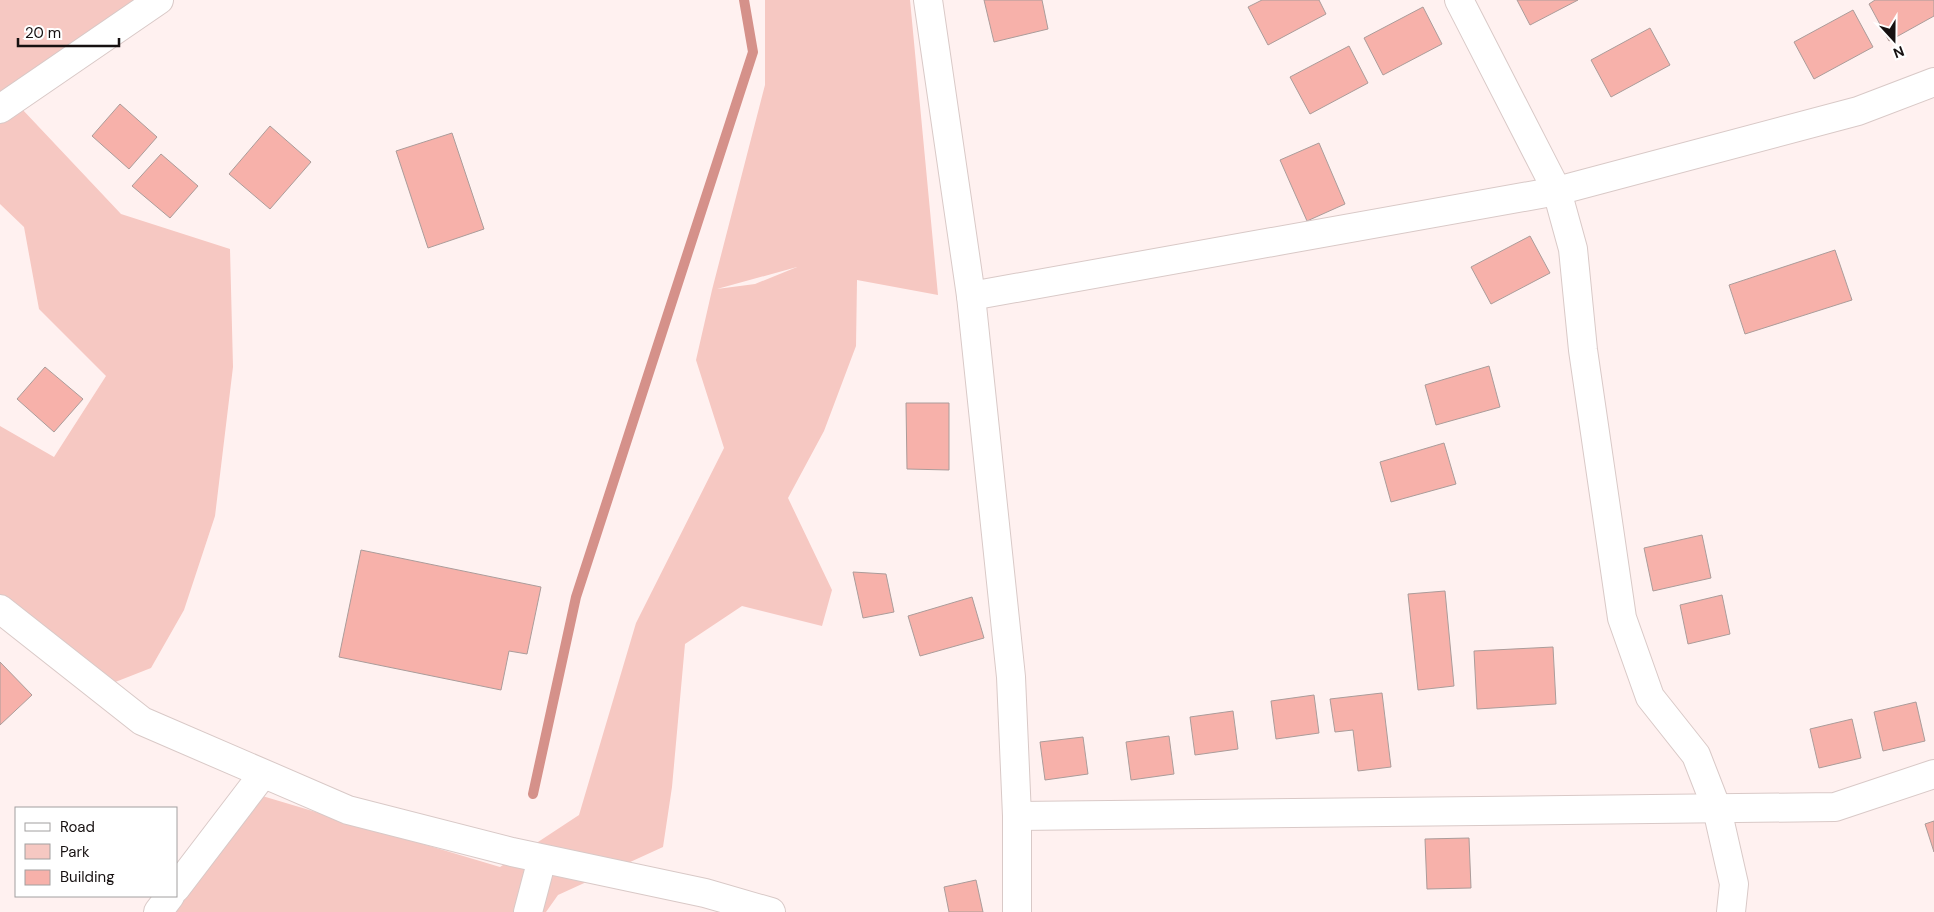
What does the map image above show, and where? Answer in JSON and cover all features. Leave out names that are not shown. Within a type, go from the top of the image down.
[{"type":"street","points":[[0,109],[159,0]]},
{"type":"street","points":[[928,0],[971,296],[1011,676],[1017,912]]},
{"type":"street","points":[[1459,0],[1557,191],[1574,249],[1583,350],[1622,618],[1650,697],[1696,755],[1717,809],[1734,884],[1731,912]]},
{"type":"street","points":[[971,296],[1557,191],[1858,111],[1934,82]]},
{"type":"street","points":[[0,609],[142,721],[348,810],[542,858],[705,893],[770,912]]},
{"type":"street","points":[[178,885],[263,774]]},
{"type":"street","points":[[1016,816],[1835,807],[1934,774]]},
{"type":"street","points":[[528,912],[542,858]]},
{"type":"street","points":[[158,912],[169,897]]},
{"type":"green space","points":[[0,0],[144,0],[0,93]]},
{"type":"green space","points":[[765,0],[910,0],[938,295],[857,280],[856,346],[824,431],[788,498],[832,590],[822,626],[742,606],[685,644],[672,787],[663,847],[558,895],[546,912],[157,912],[168,897],[178,897],[178,885],[249,792],[500,867],[579,815],[636,623],[724,448],[696,360],[712,290],[765,85]],"holes":[[[797,267],[755,284],[717,289]]]},
{"type":"green space","points":[[21,108],[121,214],[230,249],[233,367],[215,516],[184,610],[151,668],[100,688],[0,609],[0,426],[54,457],[106,376],[39,309],[24,227],[0,204],[0,124]]},
{"type":"building","points":[[984,0],[1042,0],[1048,29],[994,42]]},
{"type":"building","points":[[1262,0],[1319,0],[1326,14],[1268,45],[1248,7]]},
{"type":"building","points":[[1517,0],[1578,0],[1530,25]]},
{"type":"building","points":[[1875,0],[1934,0],[1934,16],[1889,41],[1869,4]]},
{"type":"building","points":[[1423,7],[1442,44],[1383,75],[1364,38]]},
{"type":"building","points":[[1853,10],[1873,47],[1814,79],[1794,42]]},
{"type":"building","points":[[1650,28],[1670,65],[1611,97],[1591,60]]},
{"type":"building","points":[[1349,46],[1368,83],[1310,114],[1290,77]]},
{"type":"building","points":[[120,104],[157,137],[129,169],[92,136]]},
{"type":"building","points":[[270,126],[311,162],[270,209],[229,174]]},
{"type":"building","points":[[452,133],[484,229],[428,248],[396,151]]},
{"type":"building","points":[[1319,143],[1345,204],[1307,221],[1280,160]]},
{"type":"building","points":[[161,154],[198,186],[170,218],[132,186]]},
{"type":"building","points":[[1530,236],[1550,273],[1491,304],[1471,267]]},
{"type":"building","points":[[1835,250],[1852,300],[1745,334],[1729,285]]},
{"type":"building","points":[[1489,366],[1500,407],[1436,425],[1425,385]]},
{"type":"building","points":[[45,367],[83,399],[54,432],[17,399]]},
{"type":"building","points":[[906,403],[949,403],[949,470],[907,469]]},
{"type":"building","points":[[1444,443],[1456,484],[1391,502],[1380,462]]},
{"type":"building","points":[[1702,535],[1711,578],[1653,591],[1644,548]]},
{"type":"building","points":[[361,550],[541,587],[527,654],[509,651],[501,690],[339,657]]},
{"type":"building","points":[[853,572],[886,574],[894,612],[863,618]]},
{"type":"building","points":[[1445,591],[1454,686],[1418,690],[1408,594]]},
{"type":"building","points":[[1722,595],[1730,634],[1688,644],[1680,605]]},
{"type":"building","points":[[972,597],[984,638],[920,656],[908,616]]},
{"type":"building","points":[[1553,647],[1556,704],[1477,709],[1474,651]]},
{"type":"building","points":[[0,662],[32,695],[0,725]]},
{"type":"building","points":[[1382,693],[1391,767],[1358,771],[1353,730],[1335,732],[1330,699]]},
{"type":"building","points":[[1314,695],[1319,733],[1276,739],[1271,701]]},
{"type":"building","points":[[1916,702],[1925,741],[1883,751],[1874,712]]},
{"type":"building","points":[[1233,711],[1238,749],[1195,755],[1190,717]]},
{"type":"building","points":[[1852,719],[1861,758],[1819,768],[1810,729]]},
{"type":"building","points":[[1169,736],[1174,774],[1131,780],[1126,742]]},
{"type":"building","points":[[1083,737],[1088,774],[1045,780],[1040,742]]},
{"type":"building","points":[[1934,821],[1934,852],[1925,824]]},
{"type":"building","points":[[1469,838],[1471,888],[1427,889],[1425,839]]},
{"type":"building","points":[[976,880],[983,912],[949,912],[944,887]]},
{"type":"waterway","points":[[533,794],[576,597],[753,52],[744,0]]}]
